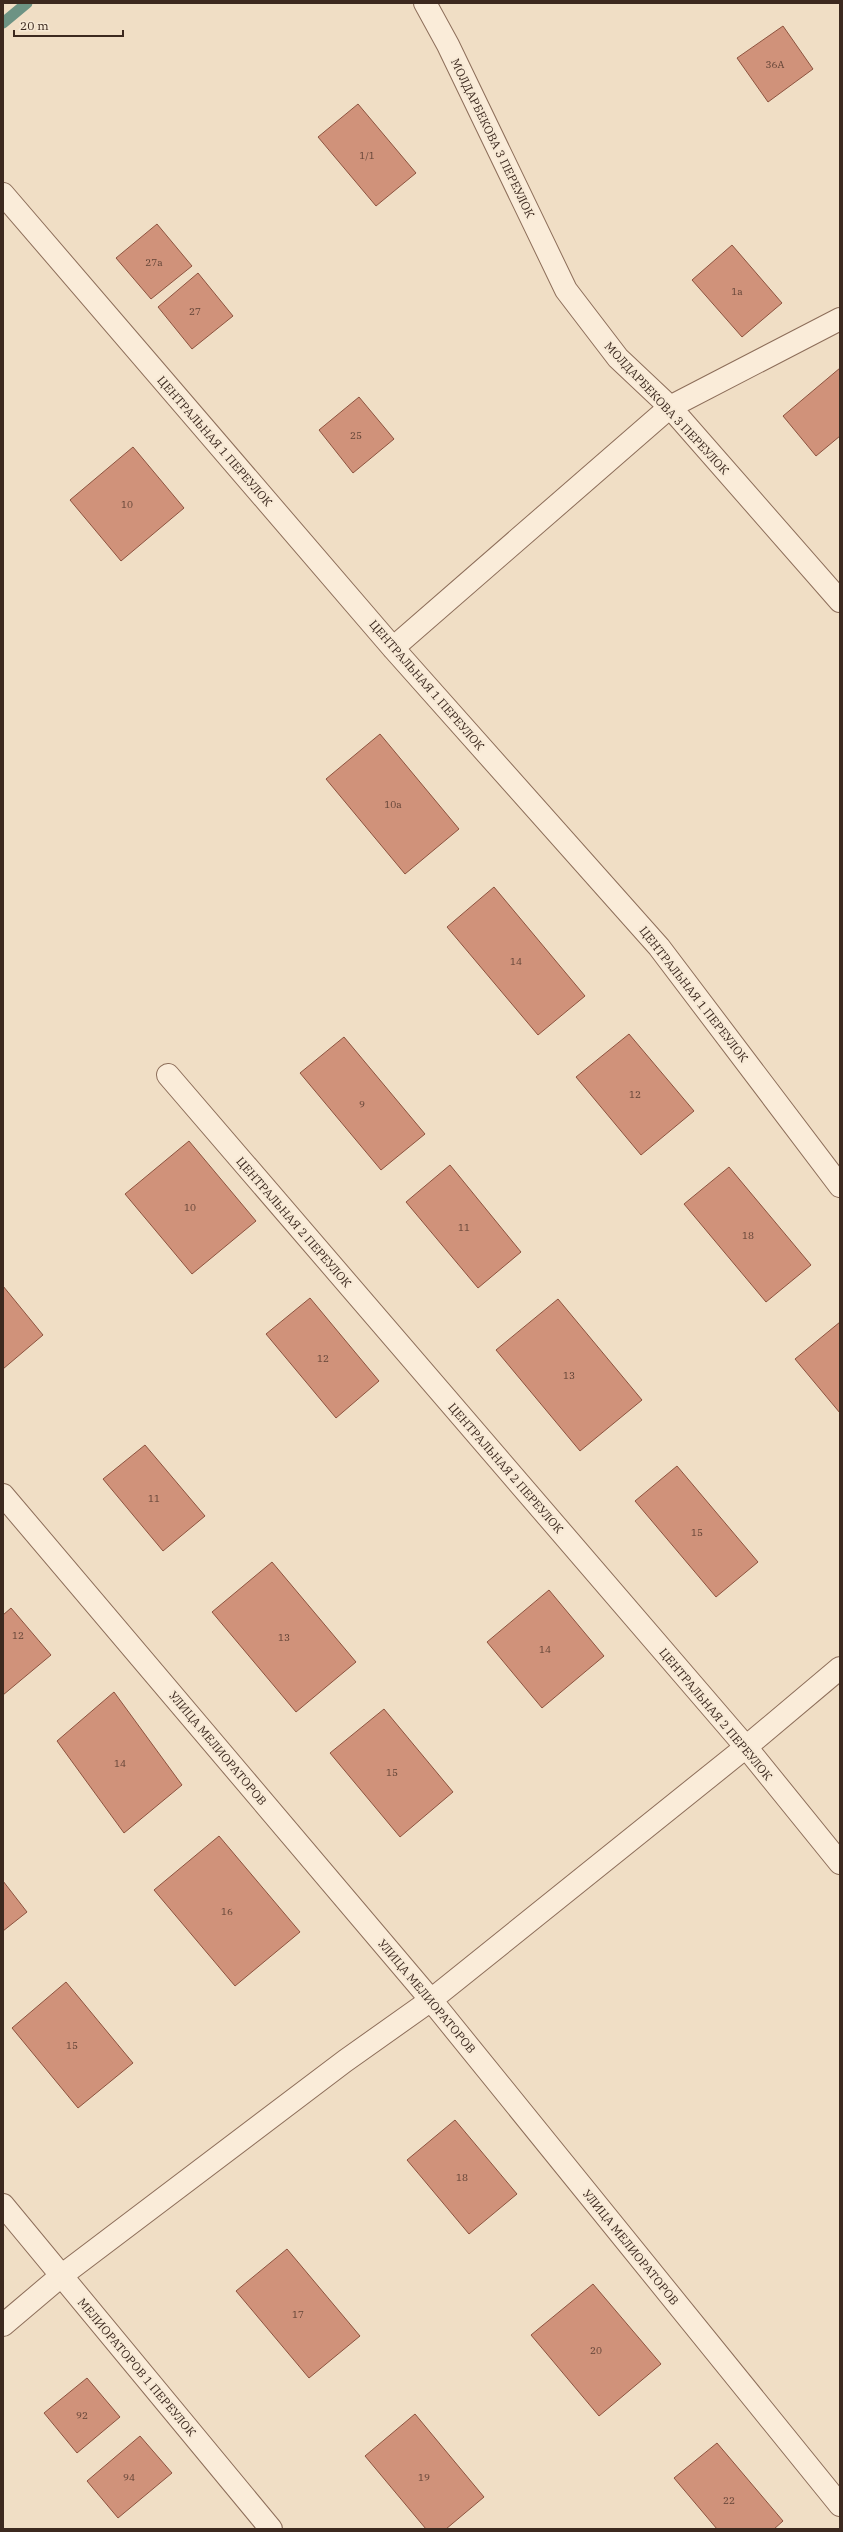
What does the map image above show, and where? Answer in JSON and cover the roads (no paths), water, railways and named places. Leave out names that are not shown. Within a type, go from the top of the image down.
[{"type":"street","name":"МОЛДАРБЕКОВА 3 ПЕРЕУЛОК","points":[[425,3],[448,45],[566,290],[618,358],[670,407],[840,601]]},
{"type":"street","name":"ЦЕНТРАЛЬНАЯ 1 ПЕРЕУЛОК","points":[[3,194],[393,648],[659,947],[840,1186]]},
{"type":"street","points":[[393,648],[670,407],[840,319]]},
{"type":"street","name":"ЦЕНТРАЛЬНАЯ 2 ПЕРЕУЛОК","points":[[168,1075],[746,1747],[840,1863]]},
{"type":"street","name":"УЛИЦА МЕЛИОРАТОРОВ","points":[[3,1495],[431,2000],[840,2504]]},
{"type":"street","points":[[3,2325],[61,2276],[345,2061],[431,2000],[746,1747],[840,1668]]},
{"type":"street","name":"МЕЛИОРАТОРОВ 1 ПЕРЕУЛОК","points":[[3,2205],[271,2529]]},
{"type":"waterway","points":[[3,23],[27,3]]}]
